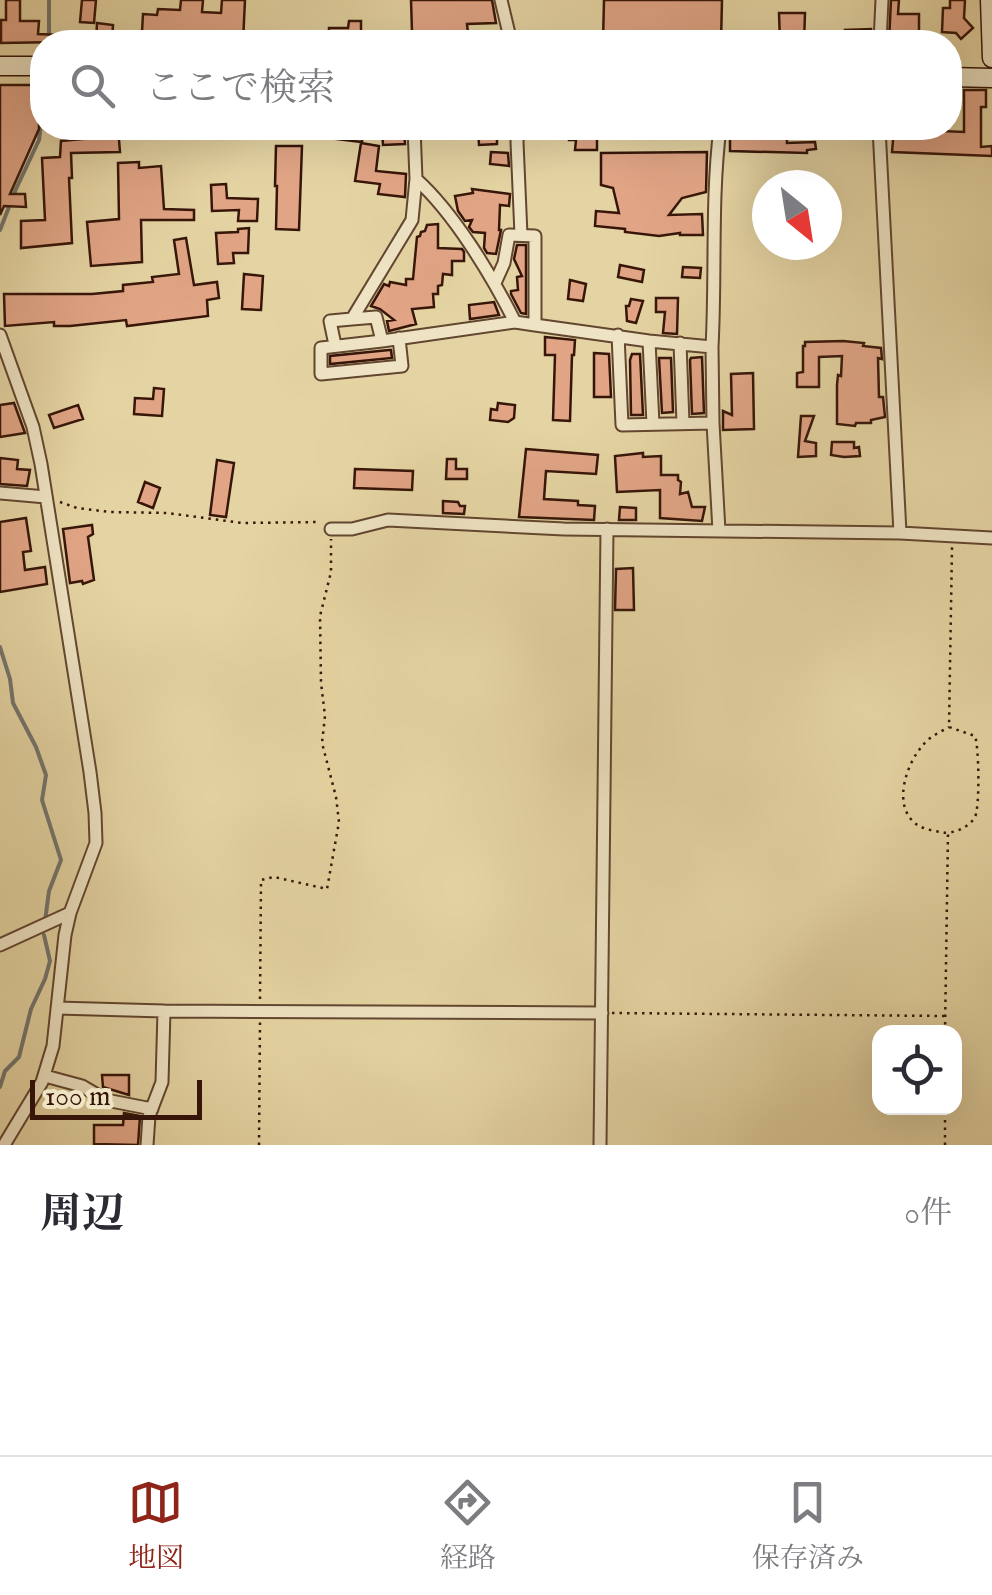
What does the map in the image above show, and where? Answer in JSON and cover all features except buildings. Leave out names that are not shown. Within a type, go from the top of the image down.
[{"type":"main road","points":[[990,0],[992,58]]},
{"type":"main road","points":[[0,66],[30,66]]},
{"type":"main road","points":[[962,77],[992,78]]},
{"type":"street","points":[[500,0],[508,30]]},
{"type":"street","points":[[881,30],[882,0]]},
{"type":"street","points":[[352,319],[412,220],[414,140]]},
{"type":"street","points":[[518,140],[521,235]]},
{"type":"street","points":[[718,140],[712,348],[719,531]]},
{"type":"street","points":[[880,140],[900,534]]},
{"type":"street","points":[[416,179],[432,193],[496,283],[515,322]]},
{"type":"street","points":[[496,283],[508,235],[535,236],[536,324]]},
{"type":"street","points":[[335,345],[330,321],[376,317],[382,340]]},
{"type":"street","points":[[399,338],[402,366],[321,374],[321,348],[515,322],[712,348]]},
{"type":"street","points":[[0,335],[34,427],[96,813],[96,844],[70,914],[62,954],[53,1046],[44,1076],[4,1145]]},
{"type":"street","points":[[618,335],[622,425],[713,422]]},
{"type":"street","points":[[649,342],[653,424]]},
{"type":"street","points":[[680,343],[682,424]]},
{"type":"street","points":[[0,493],[46,497]]},
{"type":"street","points":[[331,530],[388,520],[487,526],[992,538]]},
{"type":"street","points":[[600,1145],[607,529]]},
{"type":"street","points":[[0,946],[70,914]]},
{"type":"street","points":[[57,1008],[602,1014]]},
{"type":"street","points":[[147,1145],[149,1116],[162,1082],[164,1011]]},
{"type":"street","points":[[44,1076],[82,1086],[106,1100],[152,1109]]},
{"type":"path","points":[[46,497],[94,510],[167,512],[242,523],[322,522],[331,530],[331,572],[320,616],[325,716],[322,743],[339,822],[327,889],[274,876],[261,880],[259,1145]]},
{"type":"path","points":[[949,727],[952,536]]},
{"type":"path","points":[[949,727],[974,736],[979,746],[978,804],[974,817],[968,825],[948,833],[920,828],[910,819],[904,808],[903,789],[924,743],[949,727]]},
{"type":"path","points":[[946,1025],[948,833]]},
{"type":"path","points":[[602,1014],[946,1016]]},
{"type":"path","points":[[944,1145],[945,1115]]},
{"type":"waterway","points":[[49,0],[49,30]]},
{"type":"waterway","points":[[0,230],[39,140]]},
{"type":"waterway","points":[[0,647],[13,703],[46,775],[42,800],[61,860],[49,891],[45,921]]},
{"type":"waterway","points":[[0,1087],[5,1071],[19,1057],[31,1009],[45,979],[50,961],[44,935]]}]
